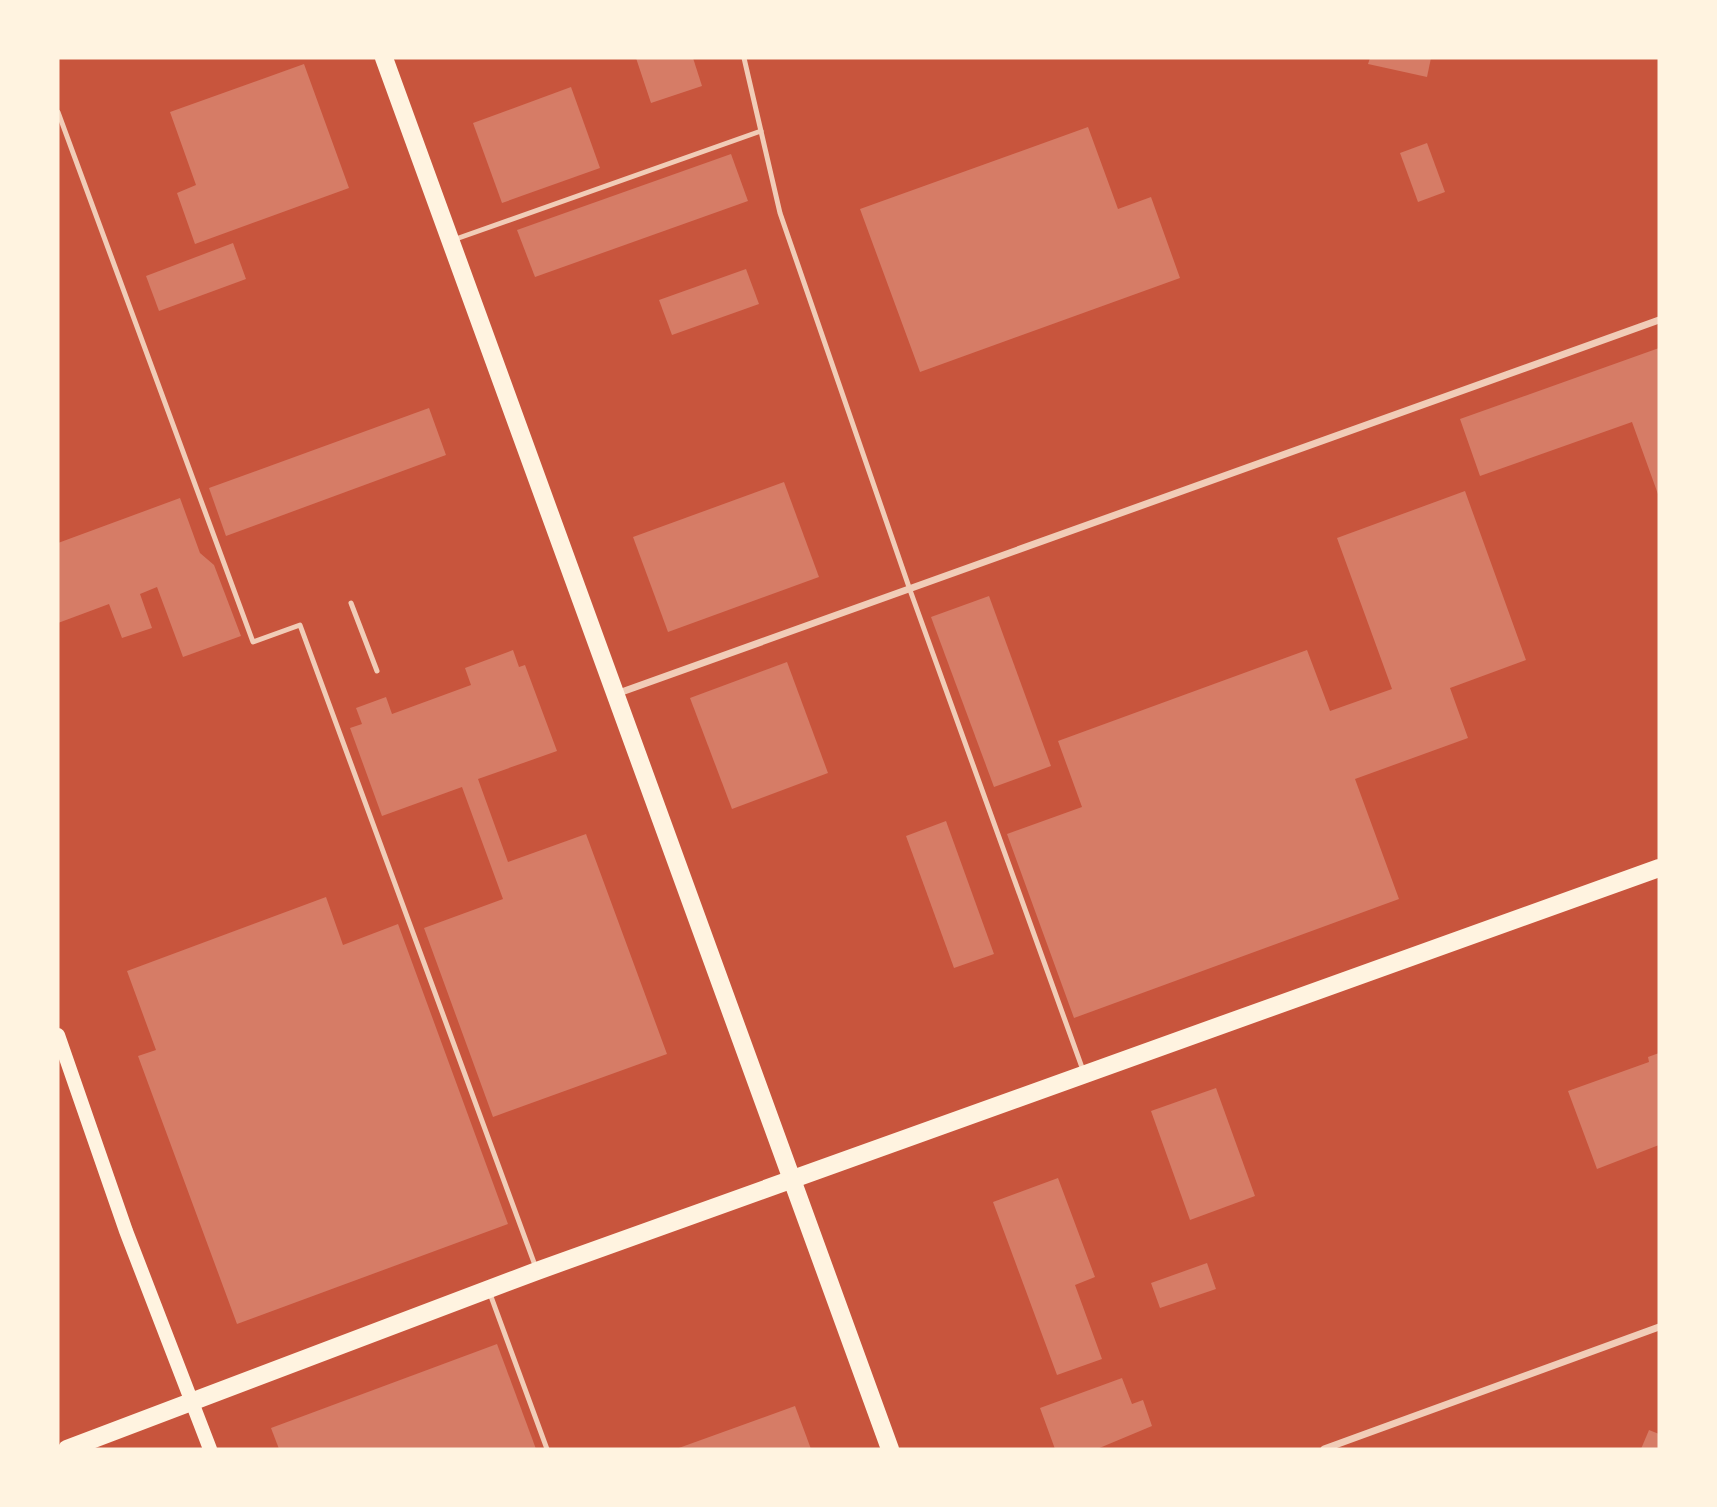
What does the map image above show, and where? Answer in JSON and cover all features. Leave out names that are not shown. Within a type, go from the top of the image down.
[{"type":"main road","points":[[384,58],[890,1449]]},
{"type":"main road","points":[[67,1449],[537,1271],[1085,1077],[1659,868]]},
{"type":"main road","points":[[58,1035],[126,1231],[210,1449]]},
{"type":"street","points":[[616,694],[1659,320]]},
{"type":"street","points":[[1324,1449],[1659,1327]]},
{"type":"lane","points":[[744,58],[780,213],[910,590],[1085,1077]]},
{"type":"lane","points":[[58,112],[253,642],[300,625],[537,1271]]},
{"type":"lane","points":[[450,241],[761,131]]},
{"type":"lane","points":[[351,603],[377,671]]},
{"type":"lane","points":[[488,1289],[547,1449]]},
{"type":"building","points":[[636,58],[693,58],[702,86],[651,103]]},
{"type":"building","points":[[1370,58],[1431,58],[1427,77],[1368,64]]},
{"type":"building","points":[[304,64],[349,188],[195,244],[177,193],[196,185],[170,112]]},
{"type":"building","points":[[571,87],[600,168],[502,203],[473,123]]},
{"type":"building","points":[[1088,127],[1118,209],[1151,197],[1180,278],[920,372],[860,209]]},
{"type":"building","points":[[1427,143],[1445,192],[1418,202],[1400,153]]},
{"type":"building","points":[[731,154],[748,201],[535,277],[517,230]]},
{"type":"building","points":[[233,243],[246,279],[159,311],[146,276]]},
{"type":"building","points":[[746,269],[759,304],[672,335],[659,300]]},
{"type":"building","points":[[1659,348],[1659,497],[1632,422],[1480,476],[1460,419]]},
{"type":"building","points":[[429,408],[446,455],[226,536],[209,488]]},
{"type":"building","points":[[784,482],[819,577],[668,632],[633,537]]},
{"type":"building","points":[[1465,491],[1526,660],[1450,688],[1468,738],[1355,779],[1399,899],[1074,1018],[1007,834],[1082,807],[1058,741],[1307,650],[1330,711],[1392,689],[1337,538]]},
{"type":"building","points":[[180,498],[200,553],[214,565],[241,636],[183,657],[157,587],[140,594],[152,628],[122,638],[109,604],[58,623],[58,543]]},
{"type":"building","points":[[989,596],[1051,766],[994,787],[931,617]]},
{"type":"building","points":[[513,650],[519,667],[525,665],[557,751],[478,779],[508,862],[586,834],[667,1054],[493,1117],[424,928],[503,899],[462,787],[382,816],[350,728],[362,724],[356,708],[386,697],[392,714],[471,685],[465,668]]},
{"type":"building","points":[[787,662],[828,773],[732,809],[690,698]]},
{"type":"building","points":[[946,821],[994,954],[954,968],[906,836]]},
{"type":"building","points":[[326,897],[343,945],[398,924],[508,1224],[237,1324],[138,1056],[156,1050],[127,971]]},
{"type":"building","points":[[1659,1053],[1659,1145],[1597,1169],[1568,1091],[1649,1062],[1648,1057]]},
{"type":"building","points":[[1216,1088],[1255,1196],[1190,1220],[1151,1111]]},
{"type":"building","points":[[1058,1178],[1095,1277],[1075,1285],[1102,1359],[1057,1375],[993,1202]]},
{"type":"building","points":[[1207,1263],[1216,1289],[1160,1308],[1151,1283]]},
{"type":"building","points":[[497,1344],[536,1449],[279,1449],[271,1428]]},
{"type":"building","points":[[1122,1378],[1132,1404],[1143,1400],[1152,1426],[1097,1449],[1055,1449],[1040,1408]]},
{"type":"building","points":[[795,1406],[811,1449],[676,1449]]},
{"type":"building","points":[[1649,1430],[1659,1434],[1659,1449],[1641,1449]]}]
